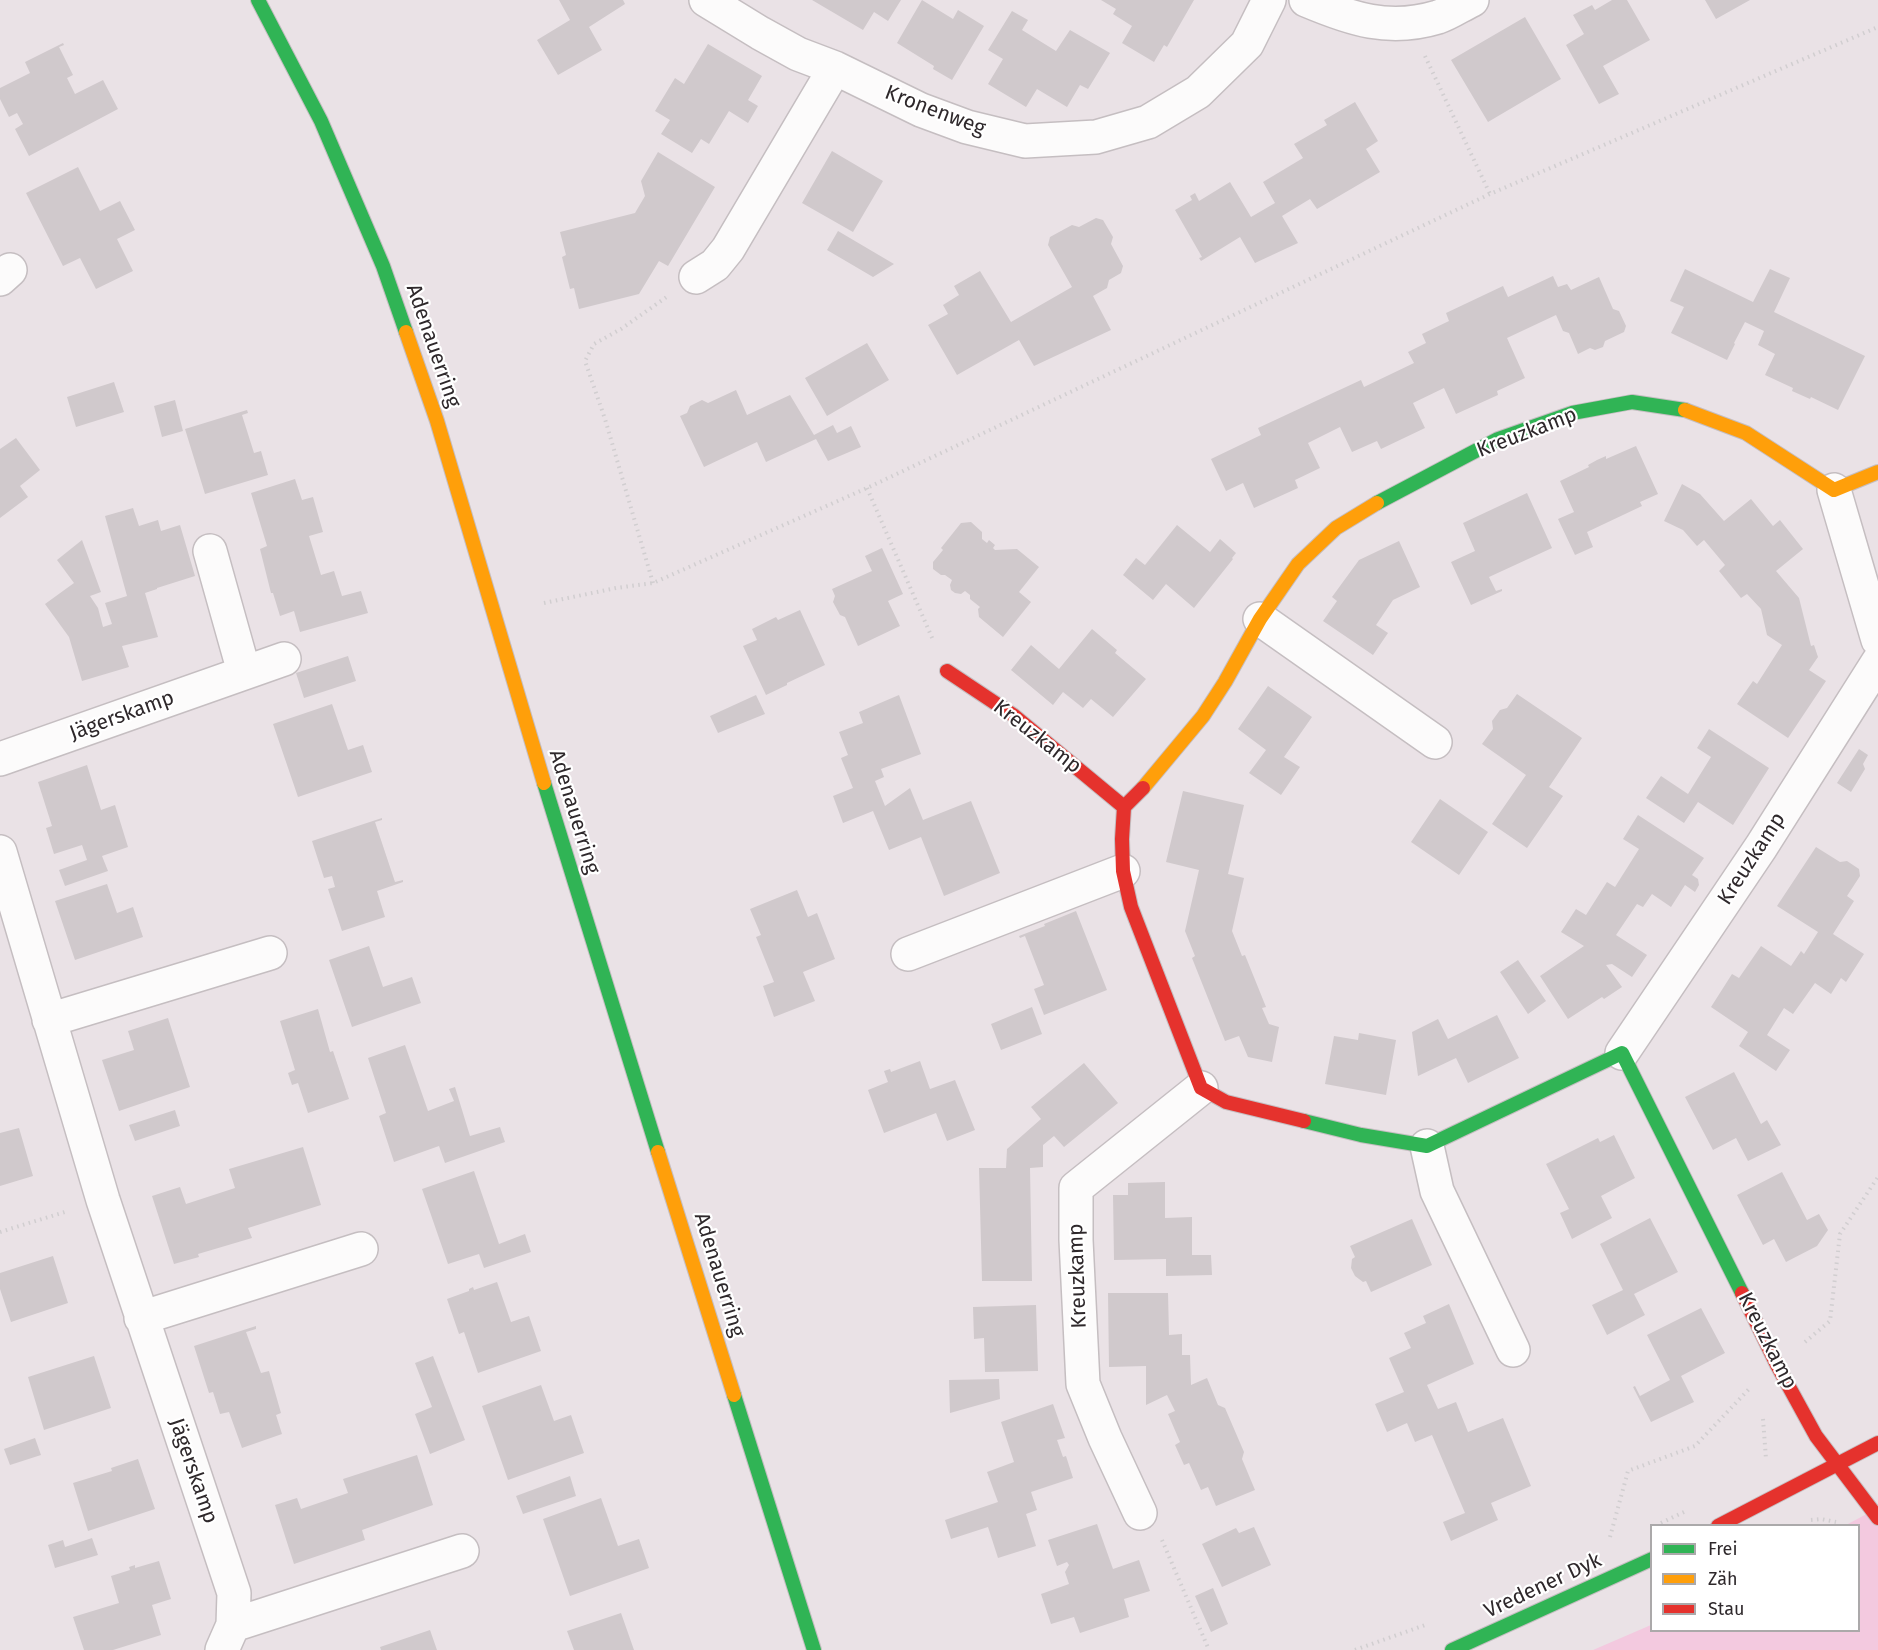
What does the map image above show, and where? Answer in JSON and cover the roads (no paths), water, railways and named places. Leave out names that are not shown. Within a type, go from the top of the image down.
[{"type":"street","name":"Adenauerring","points":[[258,0],[321,121],[383,266],[436,421],[561,843],[814,1650]]},
{"type":"street","name":"Kronenweg","points":[[706,0],[798,54],[835,68],[921,110],[967,127],[1024,141],[1096,136],[1148,122],[1198,92],[1247,44],[1269,0]]},
{"type":"street","points":[[1306,0],[1335,12],[1370,22],[1410,23],[1440,16],[1472,0]]},
{"type":"street","points":[[696,277],[715,265],[728,249],[835,68]]},
{"type":"street","name":"Kreuzkamp","points":[[947,671],[1013,715],[1124,807],[1150,780],[1203,716],[1260,619],[1298,564],[1336,528],[1395,492],[1498,439],[1572,413],[1632,402],[1689,411],[1746,433],[1834,489]]},
{"type":"street","points":[[1878,472],[1834,489],[1878,640]]},
{"type":"street","points":[[210,551],[244,672]]},
{"type":"street","points":[[1260,619],[1435,742]]},
{"type":"street","name":"Jägerskamp","points":[[0,759],[284,659]]},
{"type":"street","name":"Kreuzkamp","points":[[1878,662],[1761,847],[1622,1053],[1777,1365],[1816,1436],[1878,1518]]},
{"type":"street","points":[[1124,807],[1122,871],[1131,907],[1201,1088],[1226,1102],[1361,1135],[1427,1146],[1622,1053]]},
{"type":"street","name":"Jägerskamp","points":[[0,852],[103,1200],[234,1593],[228,1638],[462,1551]]},
{"type":"street","points":[[908,954],[1122,871]]},
{"type":"street","points":[[49,1020],[270,953]]},
{"type":"street","name":"Kreuzkamp","points":[[1140,1513],[1083,1384],[1076,1240],[1076,1188],[1201,1088]]},
{"type":"street","points":[[1427,1146],[1437,1191],[1513,1350]]},
{"type":"street","points":[[141,1318],[361,1249]]},
{"type":"street","points":[[1722,1524],[1878,1443]]},
{"type":"street","name":"Vredener Dyk","points":[[1452,1650],[1650,1560]]}]
